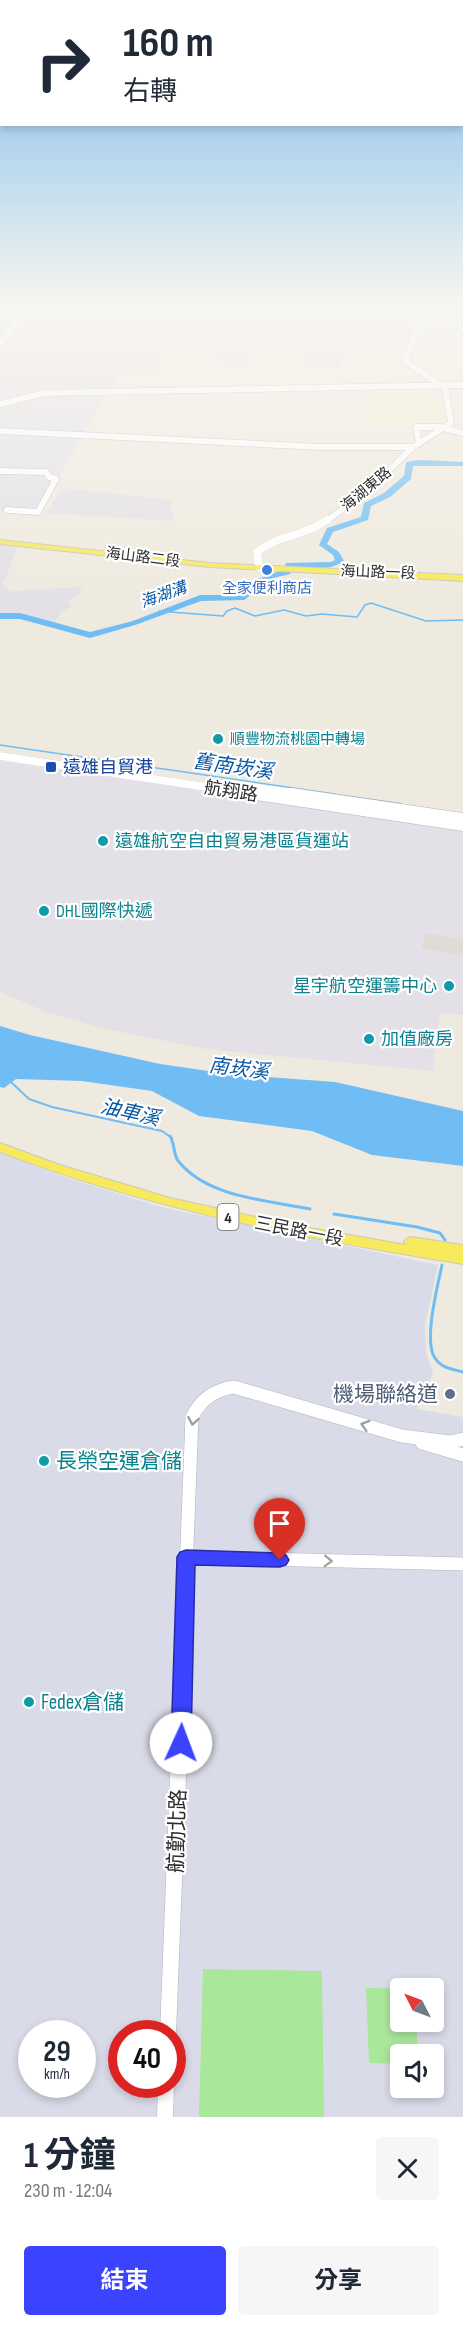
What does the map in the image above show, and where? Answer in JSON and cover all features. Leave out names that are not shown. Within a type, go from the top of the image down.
[{"type":"main road","name":"海山路二段","points":[[0,542],[210,565],[289,568]]},
{"type":"main road","name":"海山路一段","points":[[289,568],[463,578]]},
{"type":"main road","name":"三民路一段","points":[[0,1139],[69,1165],[191,1202],[315,1228],[463,1250]]},
{"type":"main road","name":"三民路一段","points":[[0,1147],[112,1187],[228,1217],[314,1235],[463,1259]]},
{"type":"street","points":[[447,428],[453,415],[450,404]]},
{"type":"street","points":[[0,431],[321,447],[416,445],[417,427],[447,428],[463,433]]},
{"type":"street","name":"海湖東路","points":[[259,567],[257,552],[264,544],[315,529],[368,491],[416,445],[447,428]]},
{"type":"street","points":[[0,471],[46,472],[49,477],[56,479],[38,512],[7,510]]},
{"type":"street","name":"航翔路","points":[[0,750],[463,818]]},
{"type":"street","name":"航翔路","points":[[0,756],[463,826]]},
{"type":"street","name":"航勤北路","points":[[169,2020],[192,1417],[202,1400],[211,1393],[222,1388],[248,1390],[402,1436],[450,1442],[463,1439]]},
{"type":"street","points":[[402,1436],[463,1455]]},
{"type":"street","points":[[186,1557],[463,1564]]},
{"type":"street","points":[[165,2117],[166,2098]]},
{"type":"shaded area","points":[[0,404],[101,404],[38,513],[0,511]]},
{"type":"shaded area","points":[[367,404],[445,404],[448,421],[444,427],[366,424]]},
{"type":"shaded area","points":[[62,488],[173,500],[170,504],[174,521],[46,513]]},
{"type":"shaded area","points":[[0,545],[18,546],[3,584],[11,591],[80,587],[82,593],[67,601],[72,606],[61,612],[53,625],[20,616],[0,616]]},
{"type":"shaded area","points":[[0,761],[463,829],[463,1015],[440,1013],[433,1071],[206,1049],[101,1028],[46,1012],[0,992]]},
{"type":"shaded area","points":[[427,933],[463,940],[463,956],[421,948]]},
{"type":"shaded area","points":[[0,1153],[67,1178],[165,1208],[438,1265],[425,1326],[426,1353],[433,1373],[417,1409],[463,1417],[463,2117],[0,2117]]},
{"type":"green space","points":[[203,1969],[322,1971],[324,2117],[199,2117]]},
{"type":"green space","points":[[366,1988],[390,1988],[390,2032],[417,2032],[417,2044],[390,2044],[390,2064],[369,2063]]},
{"type":"water","points":[[0,1026],[30,1035],[160,1064],[229,1074],[335,1082],[463,1111],[463,1166],[372,1155],[312,1131],[199,1116],[152,1091],[82,1081],[16,1079],[4,1088],[0,1087]]},
{"type":"waterway","name":"海湖溝","points":[[137,621],[200,598],[241,598],[247,595],[258,581],[287,572],[289,565],[334,564],[340,561],[336,554],[323,545],[330,530],[365,518],[367,505],[387,495],[408,477],[409,464],[420,462],[463,464]]},
{"type":"waterway","points":[[170,612],[223,616],[227,611],[235,608],[255,616],[284,610],[306,616],[322,614],[357,617],[365,605],[371,603],[426,621],[463,620]]},
{"type":"waterway","name":"海湖溝","points":[[159,611],[167,612]]},
{"type":"waterway","name":"海湖溝","points":[[0,616],[20,616],[90,635],[132,623]]},
{"type":"waterway","name":"舊南崁溪","points":[[0,745],[334,794]]},
{"type":"waterway","name":"舊南崁溪","points":[[324,793],[401,804]]},
{"type":"waterway","name":"油車溪","points":[[11,1082],[29,1099],[52,1107],[162,1131],[170,1137]]},
{"type":"waterway","name":"油車溪","points":[[170,1137],[179,1162],[191,1174],[206,1183],[240,1196],[310,1209]]},
{"type":"waterway","name":"油車溪","points":[[334,1214],[417,1227],[440,1233],[445,1240]]},
{"type":"waterway","name":"油車溪","points":[[442,1265],[431,1326],[432,1350],[440,1364],[463,1372]]},
{"type":"place","name":"全家便利商店","points":[[267,570]]},
{"type":"place","name":"順豐物流桃園中轉場","points":[[218,739]]},
{"type":"place","name":"遠雄自貿港","points":[[51,767]]},
{"type":"place","name":"遠雄航空自由貿易港區貨運站","points":[[103,841]]},
{"type":"place","name":"DHL國際快遞","points":[[44,911]]},
{"type":"place","name":"星宇航空運籌中心","points":[[449,986]]},
{"type":"place","name":"加值廠房","points":[[369,1039]]},
{"type":"place","name":"機場聯絡道","points":[[450,1394]]},
{"type":"place","name":"長榮空運倉儲","points":[[44,1461]]},
{"type":"place","name":"Fedex倉儲","points":[[29,1702]]},
{"type":"route","points":[[181,1743],[186,1557],[280,1560]]},
{"type":"water label","name":"南崁溪","points":[[239,1068]]}]
